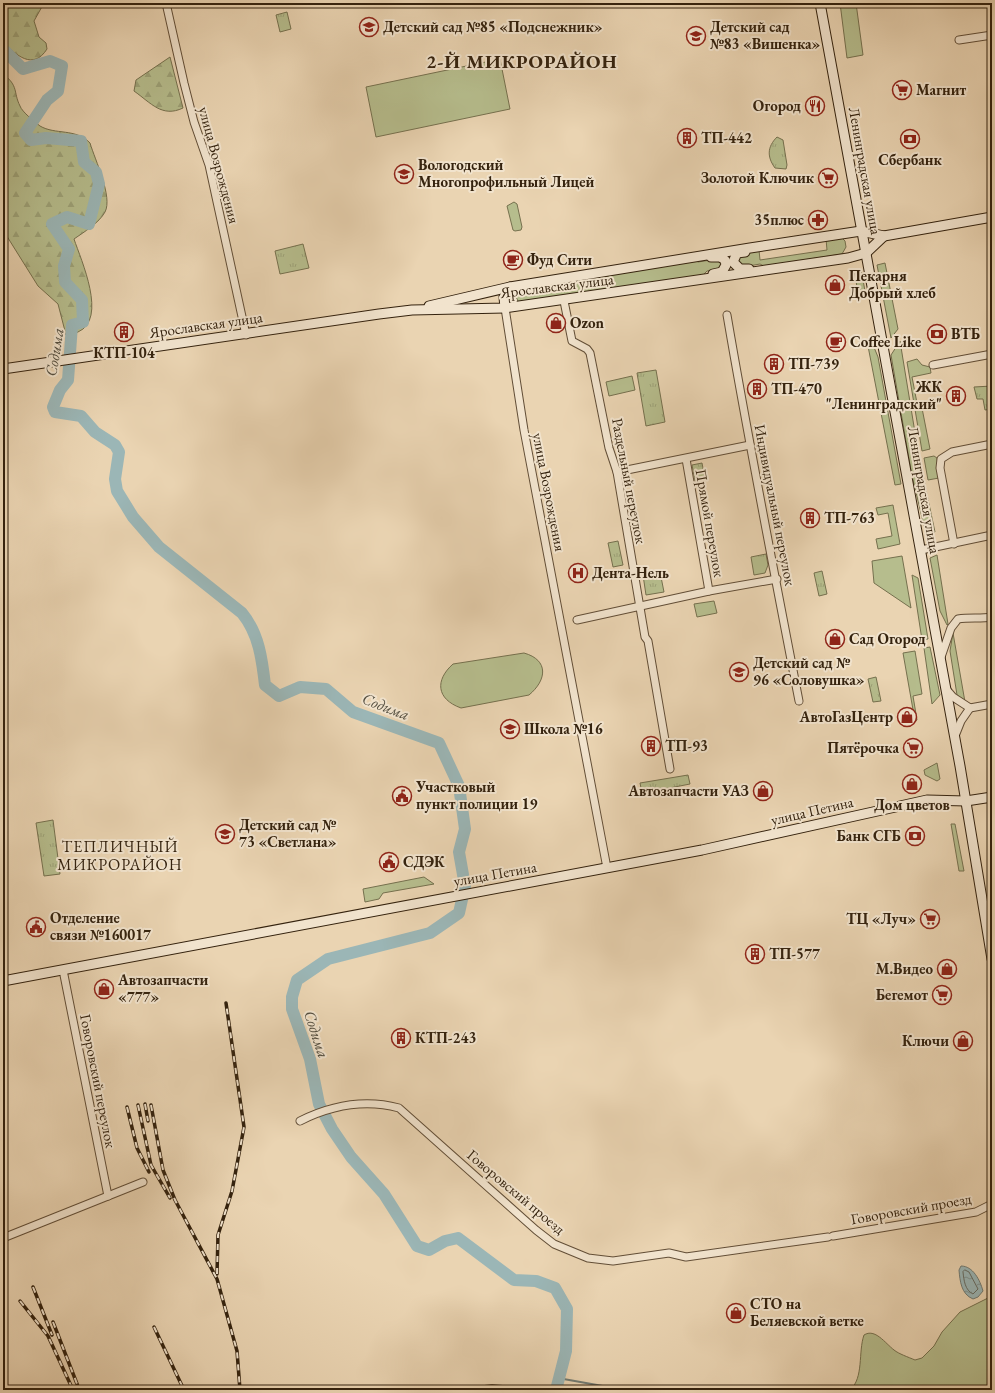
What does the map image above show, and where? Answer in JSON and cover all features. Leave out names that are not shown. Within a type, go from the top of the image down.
[{"type":"street","name":"улица Возрождения","points":[[166,3],[185,89],[209,165],[246,334]]},
{"type":"street","name":"Ленинградская улица","points":[[820,3],[946,688],[992,958]]},
{"type":"street","points":[[959,40],[992,35]]},
{"type":"street","points":[[861,231],[884,236],[992,217]]},
{"type":"street","name":"Ярославская улица","points":[[3,369],[54,360],[412,310],[510,287],[861,231]]},
{"type":"street","points":[[866,253],[884,236]]},
{"type":"street","name":"Ярославская улица","points":[[750,248],[748,251],[737,253],[734,259],[734,264],[740,269],[758,267],[761,271]]},
{"type":"street","name":"Ярославская улица","points":[[412,310],[505,308],[564,301],[848,258],[866,253]]},
{"type":"street","name":"Ярославская улица","points":[[697,257],[699,259],[720,257],[725,262],[725,269],[722,272],[708,274],[704,280]]},
{"type":"street","points":[[505,308],[504,297],[510,287]]},
{"type":"street","name":"Раздельный переулок","points":[[564,301],[572,341],[588,349],[590,353],[609,448],[617,472],[639,606],[645,637],[648,641],[670,770]]},
{"type":"street","name":"улица Возрождения","points":[[505,308],[524,430],[607,868]]},
{"type":"street","name":"Индивидуальный переулок","points":[[727,315],[750,446],[777,579],[799,701]]},
{"type":"street","points":[[933,365],[992,354]]},
{"type":"street","points":[[954,544],[940,468],[941,459],[952,452],[992,444]]},
{"type":"street","points":[[617,472],[750,446]]},
{"type":"street","name":"Прямой переулок","points":[[686,459],[709,591]]},
{"type":"street","points":[[921,550],[992,536]]},
{"type":"street","points":[[577,620],[709,591],[777,579]]},
{"type":"street","points":[[940,659],[951,628],[958,619],[973,617],[979,619],[992,617]]},
{"type":"street","points":[[946,688],[953,697],[970,708],[992,704]]},
{"type":"street","points":[[954,736],[961,721],[970,708]]},
{"type":"street","name":"улица Петина","points":[[3,981],[471,894],[740,842],[927,800],[966,801],[992,797]]},
{"type":"street","name":"Говоровский переулок","points":[[63,970],[108,1196]]},
{"type":"street","name":"Говоровский проезд","points":[[300,1120],[329,1109],[365,1103],[383,1104],[399,1108],[536,1230],[554,1244],[588,1258],[613,1261],[669,1253],[686,1257],[831,1236],[976,1212],[992,1204]]},
{"type":"street","points":[[3,1238],[143,1182]]},
{"type":"green space","points":[[3,3],[44,3],[34,21],[39,37],[46,43],[47,49],[42,56],[36,59],[25,59],[13,52],[3,42]]},
{"type":"green space","points":[[840,3],[856,3],[863,55],[847,58]]},
{"type":"green space","points":[[287,12],[291,29],[280,32],[276,15]]},
{"type":"green space","points":[[170,57],[183,108],[176,111],[157,108],[134,91],[136,80]]},
{"type":"green space","points":[[500,59],[510,109],[376,137],[366,87]]},
{"type":"green space","points":[[3,74],[14,86],[18,101],[23,111],[40,126],[46,129],[78,135],[90,143],[105,188],[107,205],[105,212],[95,224],[74,239],[90,288],[92,302],[91,315],[87,325],[75,333],[66,335],[58,304],[38,286],[3,230]]},
{"type":"green space","points":[[777,137],[783,140],[787,165],[786,169],[775,168],[769,156],[771,145]]},
{"type":"green space","points":[[514,202],[517,204],[522,227],[521,230],[515,231],[513,230],[507,206]]},
{"type":"green space","points":[[842,238],[845,241],[846,247],[842,254],[764,266],[760,264],[743,267],[737,259],[740,255],[759,250],[760,260],[827,250],[826,239]]},
{"type":"green space","points":[[303,244],[309,268],[280,274],[275,251]]},
{"type":"green space","points":[[694,259],[698,262],[717,259],[723,262],[720,269],[707,271],[703,275],[519,303],[516,297],[519,289]]},
{"type":"green space","points":[[885,263],[898,329],[891,338],[877,265]]},
{"type":"green space","points":[[861,269],[865,291],[859,298],[854,270]]},
{"type":"green space","points":[[871,340],[878,357],[901,484],[895,485],[867,341]]},
{"type":"green space","points":[[900,341],[919,457],[935,532],[926,534],[912,476],[891,355]]},
{"type":"green space","points":[[917,359],[922,365],[930,367],[931,373],[912,377],[917,403],[921,403],[930,449],[922,451],[907,362]]},
{"type":"green space","points":[[656,370],[665,422],[646,426],[637,373]]},
{"type":"green space","points":[[632,376],[635,390],[609,396],[606,382]]},
{"type":"green space","points":[[992,386],[992,409],[985,410],[983,399],[977,399],[974,387]]},
{"type":"green space","points":[[934,456],[937,458],[939,478],[928,480],[924,458]]},
{"type":"green space","points":[[702,463],[705,479],[695,481],[692,465]]},
{"type":"green space","points":[[893,505],[900,544],[878,549],[876,539],[892,536],[888,513],[878,515],[876,508]]},
{"type":"green space","points":[[618,541],[623,565],[613,567],[608,543]]},
{"type":"green space","points":[[766,554],[768,565],[765,573],[754,575],[751,557]]},
{"type":"green space","points":[[937,555],[947,625],[940,611],[930,558]]},
{"type":"green space","points":[[902,556],[911,608],[874,583],[872,561]]},
{"type":"green space","points":[[822,571],[827,594],[819,596],[814,573]]},
{"type":"green space","points":[[660,572],[664,592],[646,595],[643,575]]},
{"type":"green space","points":[[912,575],[918,578],[928,639],[922,640]]},
{"type":"green space","points":[[714,601],[717,613],[697,617],[694,604]]},
{"type":"green space","points":[[953,633],[965,702],[957,695],[950,651]]},
{"type":"green space","points":[[930,647],[940,695],[932,704],[924,648]]},
{"type":"green space","points":[[915,651],[922,694],[913,696],[917,720],[915,721],[903,653]]},
{"type":"green space","points":[[524,653],[538,660],[543,671],[539,683],[529,695],[461,708],[447,700],[443,694],[441,683],[443,676],[453,664]]},
{"type":"green space","points":[[876,677],[881,701],[873,702],[868,679]]},
{"type":"green space","points":[[937,763],[940,779],[937,781],[925,775],[924,770]]},
{"type":"green space","points":[[688,775],[690,784],[649,792],[641,788],[640,783]]},
{"type":"green space","points":[[53,820],[60,874],[44,876],[36,823]]},
{"type":"green space","points":[[951,824],[955,824],[964,871],[959,871]]},
{"type":"green space","points":[[424,877],[434,884],[383,893],[379,899],[365,902],[363,889]]},
{"type":"green space","points":[[992,1296],[992,1390],[850,1390],[857,1379],[859,1372],[864,1335],[872,1333],[898,1353],[915,1360],[922,1358],[934,1346],[942,1332],[960,1312]]},
{"type":"water","points":[[961,1266],[969,1268],[978,1278],[983,1291],[978,1297],[973,1299],[964,1291],[959,1274]]},
{"type":"waterway","name":"Содима","points":[[3,49],[23,69],[50,61],[62,66],[58,91],[47,100],[25,133],[31,140],[46,138],[81,141],[84,162],[96,172],[99,184],[89,224],[67,217],[52,224],[69,249],[64,266],[65,282],[82,300],[83,322],[72,325],[68,380],[60,390],[53,407],[55,412],[81,416],[95,432],[115,445],[119,452],[115,479],[117,491],[133,517],[159,547],[242,613],[248,621],[259,647],[265,685],[279,696],[300,687],[326,689],[353,712],[439,743],[459,786],[465,829],[459,852],[465,886],[459,913],[430,933],[328,959],[297,980],[292,997],[292,1009],[310,1059],[319,1104],[332,1129],[351,1157],[384,1194],[417,1246],[429,1250],[445,1241],[458,1238],[514,1280],[536,1281],[555,1288],[567,1309],[566,1351],[556,1390]]},
{"type":"waterway","points":[[558,1378],[625,1390]]},
{"type":"railway","points":[[217,1274],[218,1235],[232,1191],[244,1127],[226,1003]]},
{"type":"railway","points":[[145,1104],[148,1121]]},
{"type":"railway","points":[[138,1105],[151,1165],[170,1198]]},
{"type":"railway","points":[[151,1105],[163,1170],[175,1200],[217,1279],[237,1351],[240,1390]]},
{"type":"railway","points":[[127,1107],[137,1148],[149,1172]]},
{"type":"railway","points":[[33,1287],[52,1335]]},
{"type":"railway","points":[[20,1301],[48,1336],[73,1390]]},
{"type":"railway","points":[[53,1322],[79,1389]]},
{"type":"railway","points":[[154,1327],[184,1390]]},
{"type":"railway","points":[[452,1390],[492,1386],[548,1390]]},
{"type":"place","name":"Детский сад №85 «Подснежник»","points":[[369,27]]},
{"type":"place","name":"Детский сад №83 «Вишенка»","points":[[696,36]]},
{"type":"place","name":"Магнит","points":[[902,90]]},
{"type":"place","name":"Огород","points":[[815,106]]},
{"type":"place","name":"ТП-442","points":[[687,138]]},
{"type":"place","name":"Сбербанк","points":[[910,139]]},
{"type":"place","name":"Вологодский Многопрофильный Лицей","points":[[404,174]]},
{"type":"place","name":"Золотой Ключик","points":[[828,178]]},
{"type":"place","name":"35плюс","points":[[818,220]]},
{"type":"place","name":"Фуд Сити","points":[[513,260]]},
{"type":"place","name":"Пекарня Добрый хлеб","points":[[835,285]]},
{"type":"place","name":"Ozon","points":[[556,323]]},
{"type":"place","name":"КТП-104","points":[[124,332]]},
{"type":"place","name":"ВТБ","points":[[937,334]]},
{"type":"place","name":"Coffee Like","points":[[836,342]]},
{"type":"place","name":"ТП-739","points":[[774,364]]},
{"type":"place","name":"ТП-470","points":[[757,389]]},
{"type":"place","name":"ЖК \"Ленинградский\"","points":[[956,396]]},
{"type":"place","name":"ТП-763","points":[[810,518]]},
{"type":"place","name":"Дента-Нель","points":[[578,573]]},
{"type":"place","name":"Сад Огород","points":[[835,639]]},
{"type":"place","name":"Детский сад № 96 «Соловушка»","points":[[739,672]]},
{"type":"place","name":"АвтоГазЦентр","points":[[907,717]]},
{"type":"place","name":"Школа №16","points":[[510,729]]},
{"type":"place","name":"ТП-93","points":[[651,746]]},
{"type":"place","name":"Пятёрочка","points":[[913,748]]},
{"type":"place","name":"Дом цветов","points":[[912,784]]},
{"type":"place","name":"Автозапчасти УАЗ","points":[[763,791]]},
{"type":"place","name":"Участковый пункт полиции 19","points":[[402,796]]},
{"type":"place","name":"Детский сад № 73 «Светлана»","points":[[225,834]]},
{"type":"place","name":"Банк СГБ","points":[[915,836]]},
{"type":"place","name":"СДЭК","points":[[389,862]]},
{"type":"place","name":"ТЦ «Луч»","points":[[930,919]]},
{"type":"place","name":"Отделение связи №160017","points":[[36,927]]},
{"type":"place","name":"ТП-577","points":[[755,954]]},
{"type":"place","name":"М.Видео","points":[[947,969]]},
{"type":"place","name":"Автозапчасти «777»","points":[[104,989]]},
{"type":"place","name":"Бегемот","points":[[942,995]]},
{"type":"place","name":"КТП-243","points":[[401,1038]]},
{"type":"place","name":"Ключи","points":[[963,1041]]},
{"type":"place","name":"СТО на Беляевской ветке","points":[[736,1313]]},
{"type":"district","name":"2-Й МИКРОРАЙОН","points":[[522,61]]},
{"type":"district","name":"ТЕПЛИЧНЫЙ МИКРОРАЙОН","points":[[120,855]]}]
